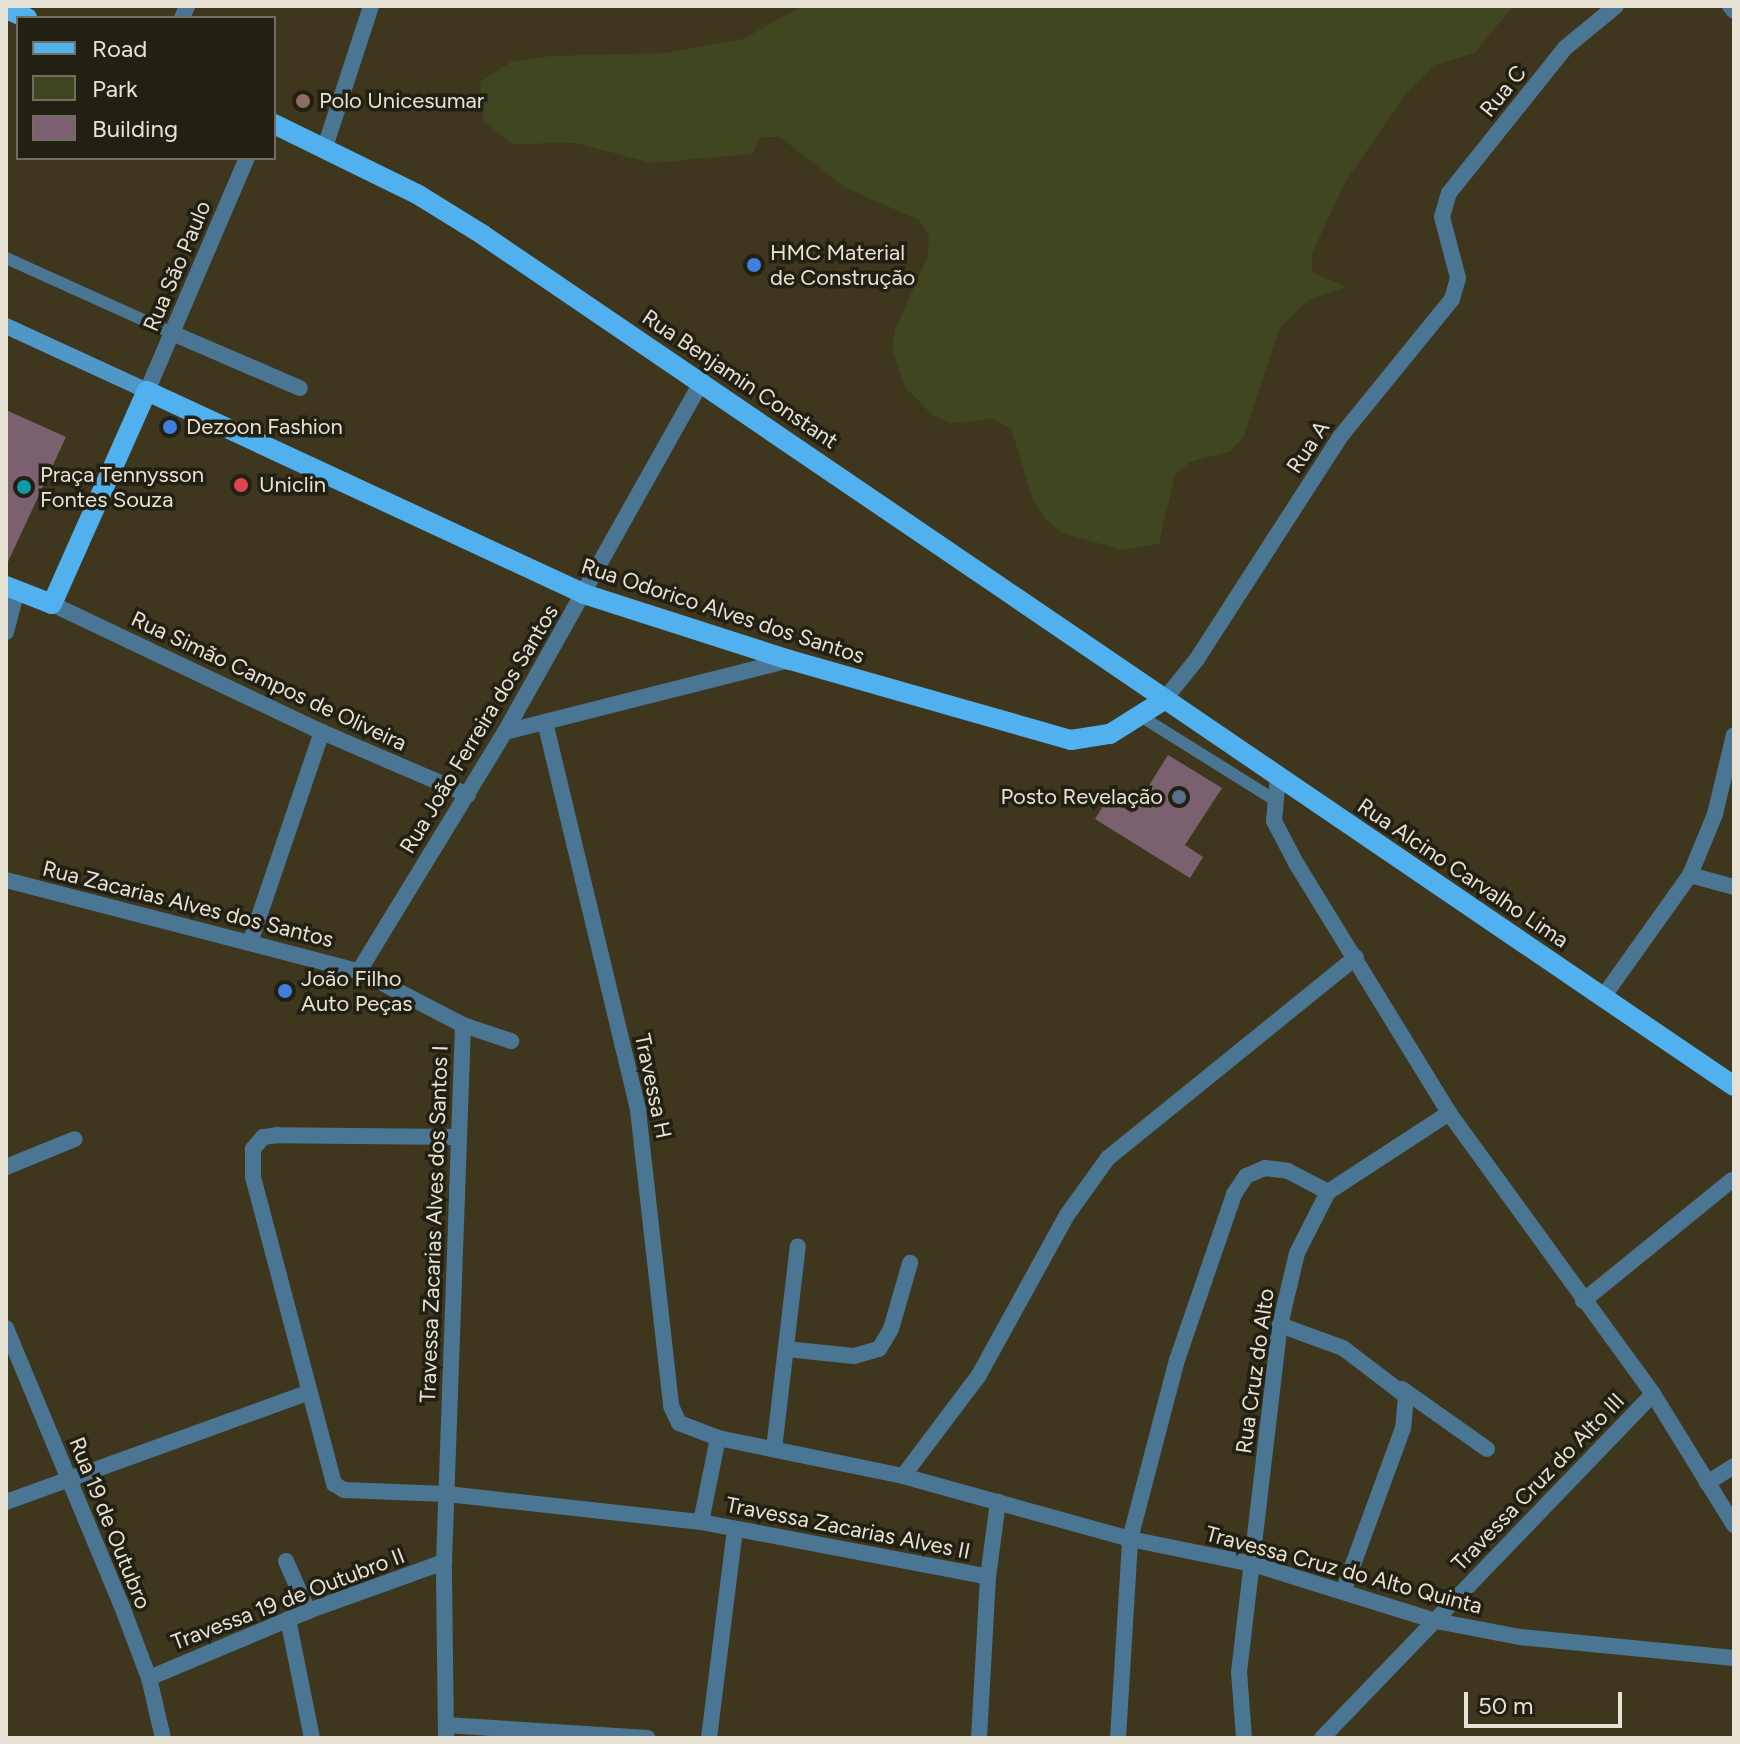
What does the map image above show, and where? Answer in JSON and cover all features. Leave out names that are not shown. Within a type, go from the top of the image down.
[{"type":"main road","name":"Rua Benjamin Constant","points":[[276,125],[325,147],[483,235],[702,381],[1164,700]]},
{"type":"main road","points":[[6,326],[147,391],[52,604],[12,588]]},
{"type":"main road","name":"Rua Odorico Alves dos Santos","points":[[147,391],[584,594],[790,660],[1071,740],[1110,734],[1142,717],[1164,700]]},
{"type":"main road","name":"Rua Alcino Carvalho Lima","points":[[1164,700],[1734,1086]]},
{"type":"street","points":[[325,147],[371,6]]},
{"type":"street","name":"Rua C","points":[[1442,217],[1449,193],[1565,48],[1616,6]]},
{"type":"street","points":[[1730,6],[1734,11]]},
{"type":"street","name":"Rua São Paulo","points":[[147,391],[246,160]]},
{"type":"street","name":"Rua A","points":[[1164,700],[1197,659],[1340,437],[1452,299],[1458,278],[1442,217]]},
{"type":"street","points":[[172,333],[300,388]]},
{"type":"street","name":"Rua João Ferreira dos Santos","points":[[359,971],[505,732],[702,381]]},
{"type":"street","points":[[6,632],[12,588]]},
{"type":"street","name":"Rua Simão Campos de Oliveira","points":[[52,604],[322,732],[468,795]]},
{"type":"street","points":[[505,732],[790,660]]},
{"type":"street","name":"Travessa H","points":[[545,722],[638,1110],[671,1406],[679,1423],[718,1438],[774,1449]]},
{"type":"street","points":[[250,943],[322,732]]},
{"type":"street","points":[[1603,997],[1690,875],[1715,814],[1734,735]]},
{"type":"street","points":[[1278,777],[1273,799],[1281,837],[1449,1113],[1653,1394],[1734,1525]]},
{"type":"street","points":[[1690,875],[1734,887]]},
{"type":"street","name":"Rua Zacarias Alves dos Santos","points":[[6,880],[359,971]]},
{"type":"street","points":[[903,1476],[979,1375],[1067,1215],[1108,1158],[1356,957]]},
{"type":"street","name":"Travessa Zacarias Alves dos Santos I","points":[[359,971],[463,1025],[444,1562],[446,1731]]},
{"type":"street","points":[[463,1025],[511,1041]]},
{"type":"street","name":"Rua Cruz do Alto","points":[[1244,1738],[1238,1687],[1280,1325],[1297,1253],[1328,1192],[1449,1113]]},
{"type":"street","points":[[6,1502],[307,1393],[253,1177],[253,1149],[263,1137],[457,1137]]},
{"type":"street","points":[[6,1167],[75,1139]]},
{"type":"street","points":[[1118,1738],[1130,1539],[1177,1360],[1239,1183],[1255,1171],[1277,1168],[1328,1192]]},
{"type":"street","points":[[1583,1301],[1732,1180]]},
{"type":"street","points":[[774,1449],[798,1246]]},
{"type":"street","points":[[786,1349],[854,1356],[879,1349],[891,1329],[910,1263]]},
{"type":"street","points":[[1280,1325],[1343,1348],[1487,1449]]},
{"type":"street","name":"Rua 19 de Outubro","points":[[6,1328],[149,1678],[163,1738]]},
{"type":"street","points":[[1344,1589],[1407,1416],[1401,1388]]},
{"type":"street","name":"Travessa Zacarias Alves II","points":[[307,1393],[330,1478],[338,1488],[447,1494],[701,1522],[988,1577]]},
{"type":"street","name":"Travessa Cruz do Alto III","points":[[1322,1738],[1653,1394]]},
{"type":"street","points":[[701,1522],[718,1438]]},
{"type":"street","name":"Travessa Cruz do Alto Quinta","points":[[774,1449],[903,1476],[1130,1539],[1253,1564],[1344,1589],[1436,1621],[1520,1637],[1734,1658]]},
{"type":"street","points":[[1707,1483],[1734,1466]]},
{"type":"street","points":[[979,1738],[988,1577],[998,1502]]},
{"type":"street","points":[[709,1738],[735,1530]]},
{"type":"street","points":[[286,1561],[308,1611]]},
{"type":"street","name":"Travessa 19 de Outubro II","points":[[149,1678],[308,1611],[444,1562]]},
{"type":"street","points":[[288,1619],[312,1738]]},
{"type":"street","points":[[446,1731],[648,1738]]},
{"type":"lane","points":[[6,258],[172,333]]},
{"type":"lane","points":[[1142,717],[1273,799]]},
{"type":"green space","points":[[802,6],[1513,6],[1475,53],[1435,65],[1406,94],[1346,181],[1312,253],[1312,272],[1346,287],[1308,300],[1280,328],[1244,436],[1231,451],[1190,462],[1175,475],[1159,544],[1121,550],[1060,532],[1045,518],[1033,501],[1011,428],[992,419],[952,423],[933,416],[905,387],[892,351],[895,330],[928,256],[929,236],[919,220],[844,187],[780,137],[761,137],[752,154],[652,163],[575,143],[513,144],[483,121],[480,82],[511,62],[551,56],[666,53],[743,39]]},
{"type":"building","name":"Praça Tennysson Fontes Souza","points":[[6,410],[66,437],[6,566]]},
{"type":"building","points":[[1168,755],[1222,788],[1185,845],[1203,857],[1190,878],[1095,819],[1108,798],[1132,813]]},
{"type":"place","name":"Polo Unicesumar","points":[[303,101]]},
{"type":"place","name":"HMC Material de Construção","points":[[754,265]]},
{"type":"place","name":"Dezoon Fashion","points":[[170,427]]},
{"type":"place","name":"Uniclin","points":[[241,485]]},
{"type":"place","name":"Praça Tennysson Fontes Souza","points":[[24,487]]},
{"type":"place","name":"Posto Revelação","points":[[1179,797]]},
{"type":"place","name":"João Filho Auto Peças","points":[[285,991]]}]
